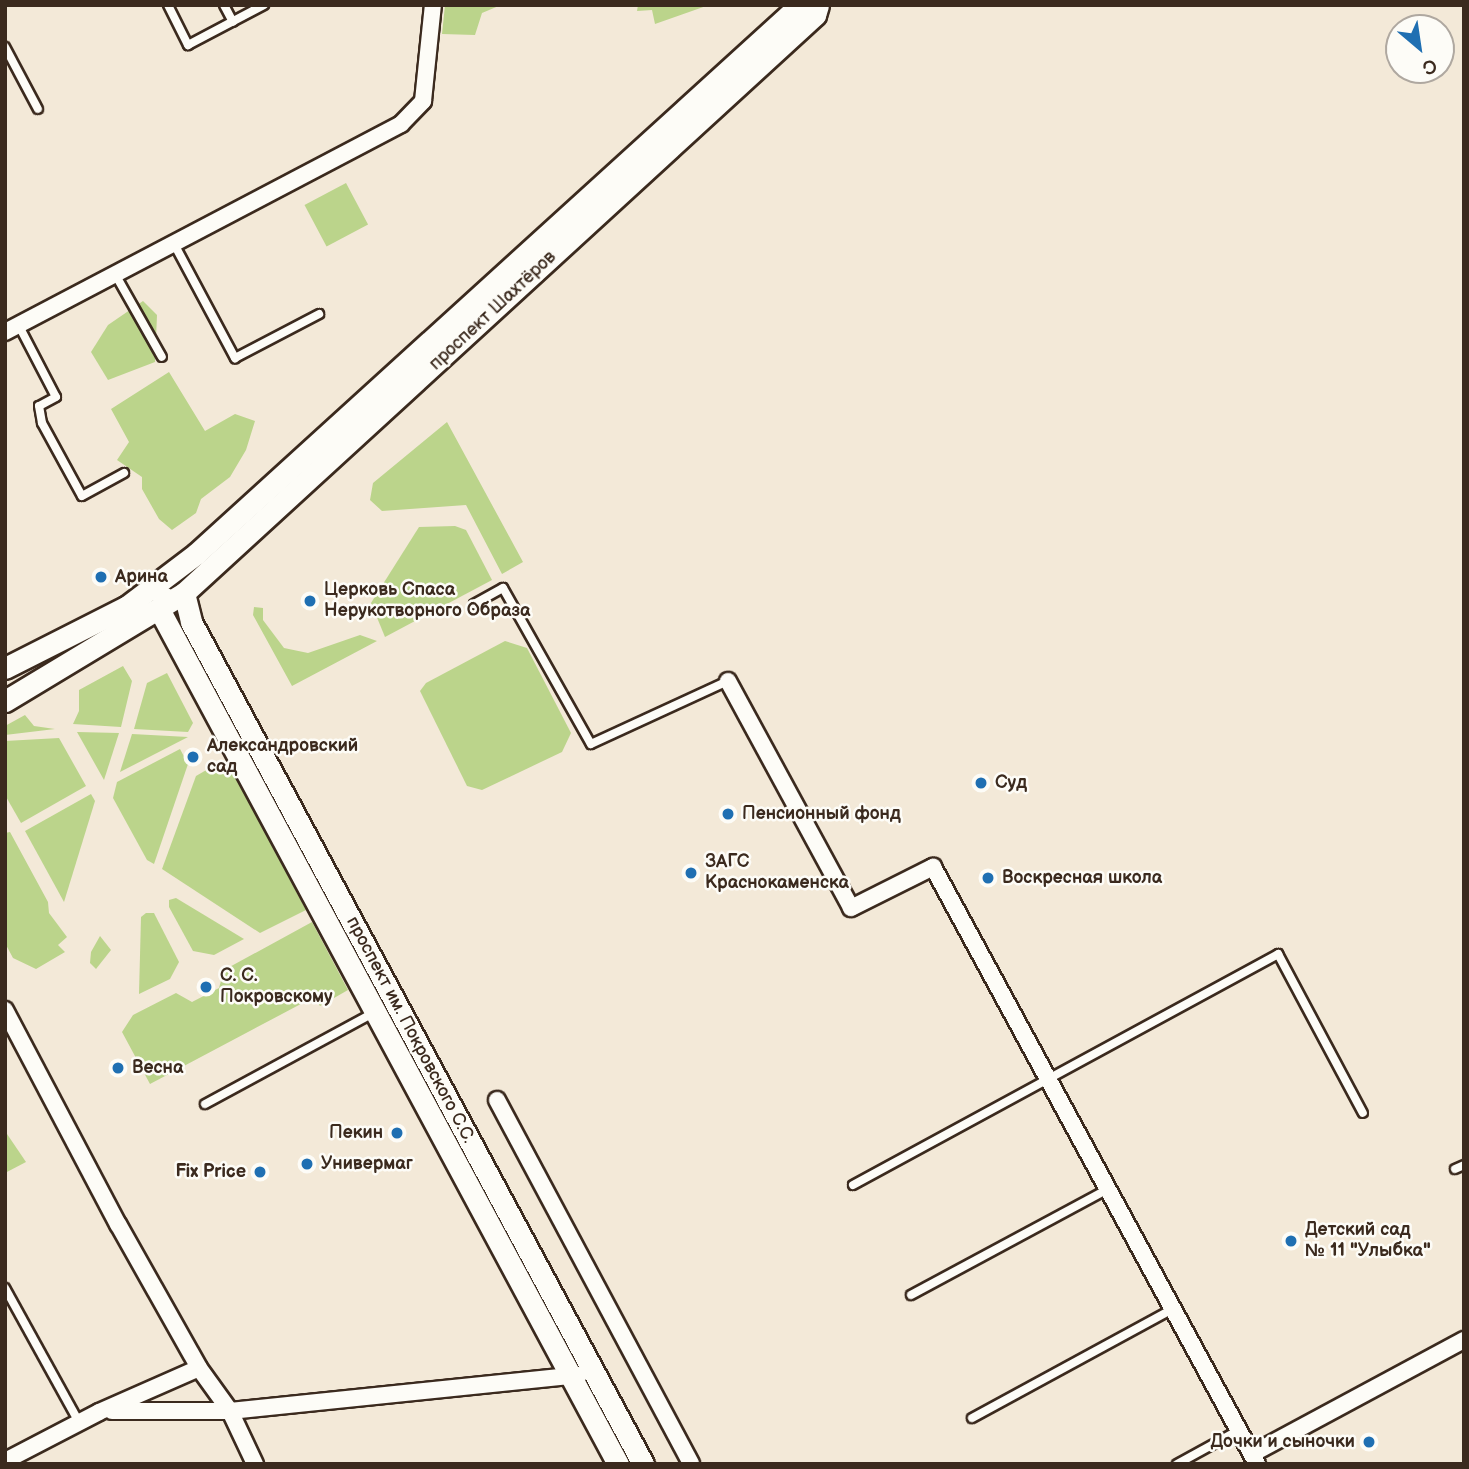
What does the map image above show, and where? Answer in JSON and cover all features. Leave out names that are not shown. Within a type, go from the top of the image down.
[{"type":"main road","name":"проспект Шахтёров","points":[[5,668],[126,607],[183,564],[800,5]]},
{"type":"main road","name":"проспект Шахтёров","points":[[5,701],[160,611],[184,593],[815,15],[818,5]]},
{"type":"main road","name":"проспект Шахтёров","points":[[160,611],[183,564]]},
{"type":"main road","name":"проспект им. Покровского С.С.","points":[[184,593],[191,622],[643,1464]]},
{"type":"main road","points":[[126,607],[160,611],[191,622]]},
{"type":"main road","name":"проспект им. Покровского С.С.","points":[[160,611],[618,1464]]},
{"type":"street","points":[[12,328],[401,124],[423,101],[433,5]]},
{"type":"street","points":[[728,681],[851,908],[933,867],[1254,1459],[1464,1340]]},
{"type":"street","points":[[5,1010],[199,1368],[230,1411],[256,1464]]},
{"type":"street","points":[[497,1100],[691,1464]]},
{"type":"street","points":[[10,1461],[99,1412],[199,1368]]},
{"type":"street","points":[[99,1412],[230,1411],[569,1374],[595,1376]]},
{"type":"lane","points":[[167,5],[188,45],[264,5]]},
{"type":"lane","points":[[224,5],[233,22]]},
{"type":"lane","points":[[5,47],[38,109]]},
{"type":"lane","points":[[173,242],[235,358],[319,314]]},
{"type":"lane","points":[[115,274],[162,357]]},
{"type":"lane","points":[[12,328],[56,397],[39,407],[42,423],[82,496],[124,473]]},
{"type":"lane","points":[[474,604],[503,589],[591,744],[728,681]]},
{"type":"lane","points":[[853,1185],[1278,954],[1363,1113]]},
{"type":"lane","points":[[205,1104],[376,1011]]},
{"type":"lane","points":[[1455,1170],[1464,1165]]},
{"type":"lane","points":[[911,1295],[1108,1189]]},
{"type":"lane","points":[[5,1288],[79,1422]]},
{"type":"lane","points":[[972,1418],[1173,1309]]},
{"type":"lane","points":[[1177,1464],[1239,1430]]},
{"type":"green space","points":[[445,5],[501,5],[482,13],[475,35],[442,34]]},
{"type":"green space","points":[[638,5],[709,5],[655,24],[652,10],[637,11]]},
{"type":"green space","points":[[346,183],[368,224],[327,247],[305,205]]},
{"type":"green space","points":[[143,301],[157,315],[155,362],[108,380],[91,352],[108,325]]},
{"type":"green space","points":[[169,372],[205,431],[235,414],[255,421],[246,450],[230,477],[201,499],[196,513],[172,530],[159,519],[142,489],[142,477],[117,460],[129,442],[111,409]]},
{"type":"green space","points":[[447,422],[523,562],[502,574],[466,505],[382,511],[370,500],[373,483]]},
{"type":"green space","points":[[455,526],[466,530],[492,580],[385,637],[371,603],[419,527]]},
{"type":"green space","points":[[254,607],[263,608],[263,620],[284,648],[308,653],[360,635],[377,641],[292,686],[253,615]]},
{"type":"green space","points":[[505,641],[527,648],[571,733],[562,752],[482,790],[467,786],[420,691],[426,683]]},
{"type":"green space","points":[[123,666],[132,681],[121,727],[73,724],[79,711],[79,690]]},
{"type":"green space","points":[[167,673],[193,723],[188,732],[134,729],[147,683]]},
{"type":"green space","points":[[25,715],[34,726],[55,729],[5,735],[5,726]]},
{"type":"green space","points":[[77,732],[119,733],[104,780]]},
{"type":"green space","points":[[132,734],[188,737],[120,772]]},
{"type":"green space","points":[[59,738],[86,786],[21,823],[5,795],[5,741]]},
{"type":"green space","points":[[180,749],[188,764],[154,864],[147,860],[113,798],[117,782]]},
{"type":"green space","points":[[215,765],[233,772],[306,910],[260,933],[162,869],[196,776]]},
{"type":"green space","points":[[91,794],[95,801],[64,902],[25,831]]},
{"type":"green space","points":[[10,832],[48,902],[49,913],[67,937],[58,945],[65,952],[36,969],[13,958],[5,943],[5,833]]},
{"type":"green space","points":[[176,898],[244,939],[214,955],[193,951],[169,907],[169,900]]},
{"type":"green space","points":[[146,913],[154,913],[179,962],[170,979],[139,994],[141,917]]},
{"type":"green space","points":[[312,922],[348,990],[320,1006],[314,997],[150,1084],[122,1032],[133,1015],[176,993],[192,1002],[219,988],[224,970]]},
{"type":"green space","points":[[100,936],[111,950],[96,969],[90,963],[91,952]]},
{"type":"green space","points":[[5,1131],[26,1162],[5,1173]]},
{"type":"place","name":"Арина","points":[[101,577]]},
{"type":"place","name":"Церковь Спаса Нерукотворного Образа","points":[[310,601]]},
{"type":"place","name":"Александровский сад","points":[[193,757]]},
{"type":"place","name":"Суд","points":[[981,783]]},
{"type":"place","name":"Пенсионный фонд","points":[[728,814]]},
{"type":"place","name":"ЗАГС Краснокаменска","points":[[691,873]]},
{"type":"place","name":"Воскресная школа","points":[[988,878]]},
{"type":"place","name":"С. С. Покровскому","points":[[206,987]]},
{"type":"place","name":"Весна","points":[[118,1068]]},
{"type":"place","name":"Пекин","points":[[397,1133]]},
{"type":"place","name":"Универмаг","points":[[307,1164]]},
{"type":"place","name":"Fix Price","points":[[260,1172]]},
{"type":"place","name":"Детский сад № 11 \"Улыбка\"","points":[[1291,1241]]},
{"type":"place","name":"Дочки и сыночки","points":[[1369,1442]]}]
